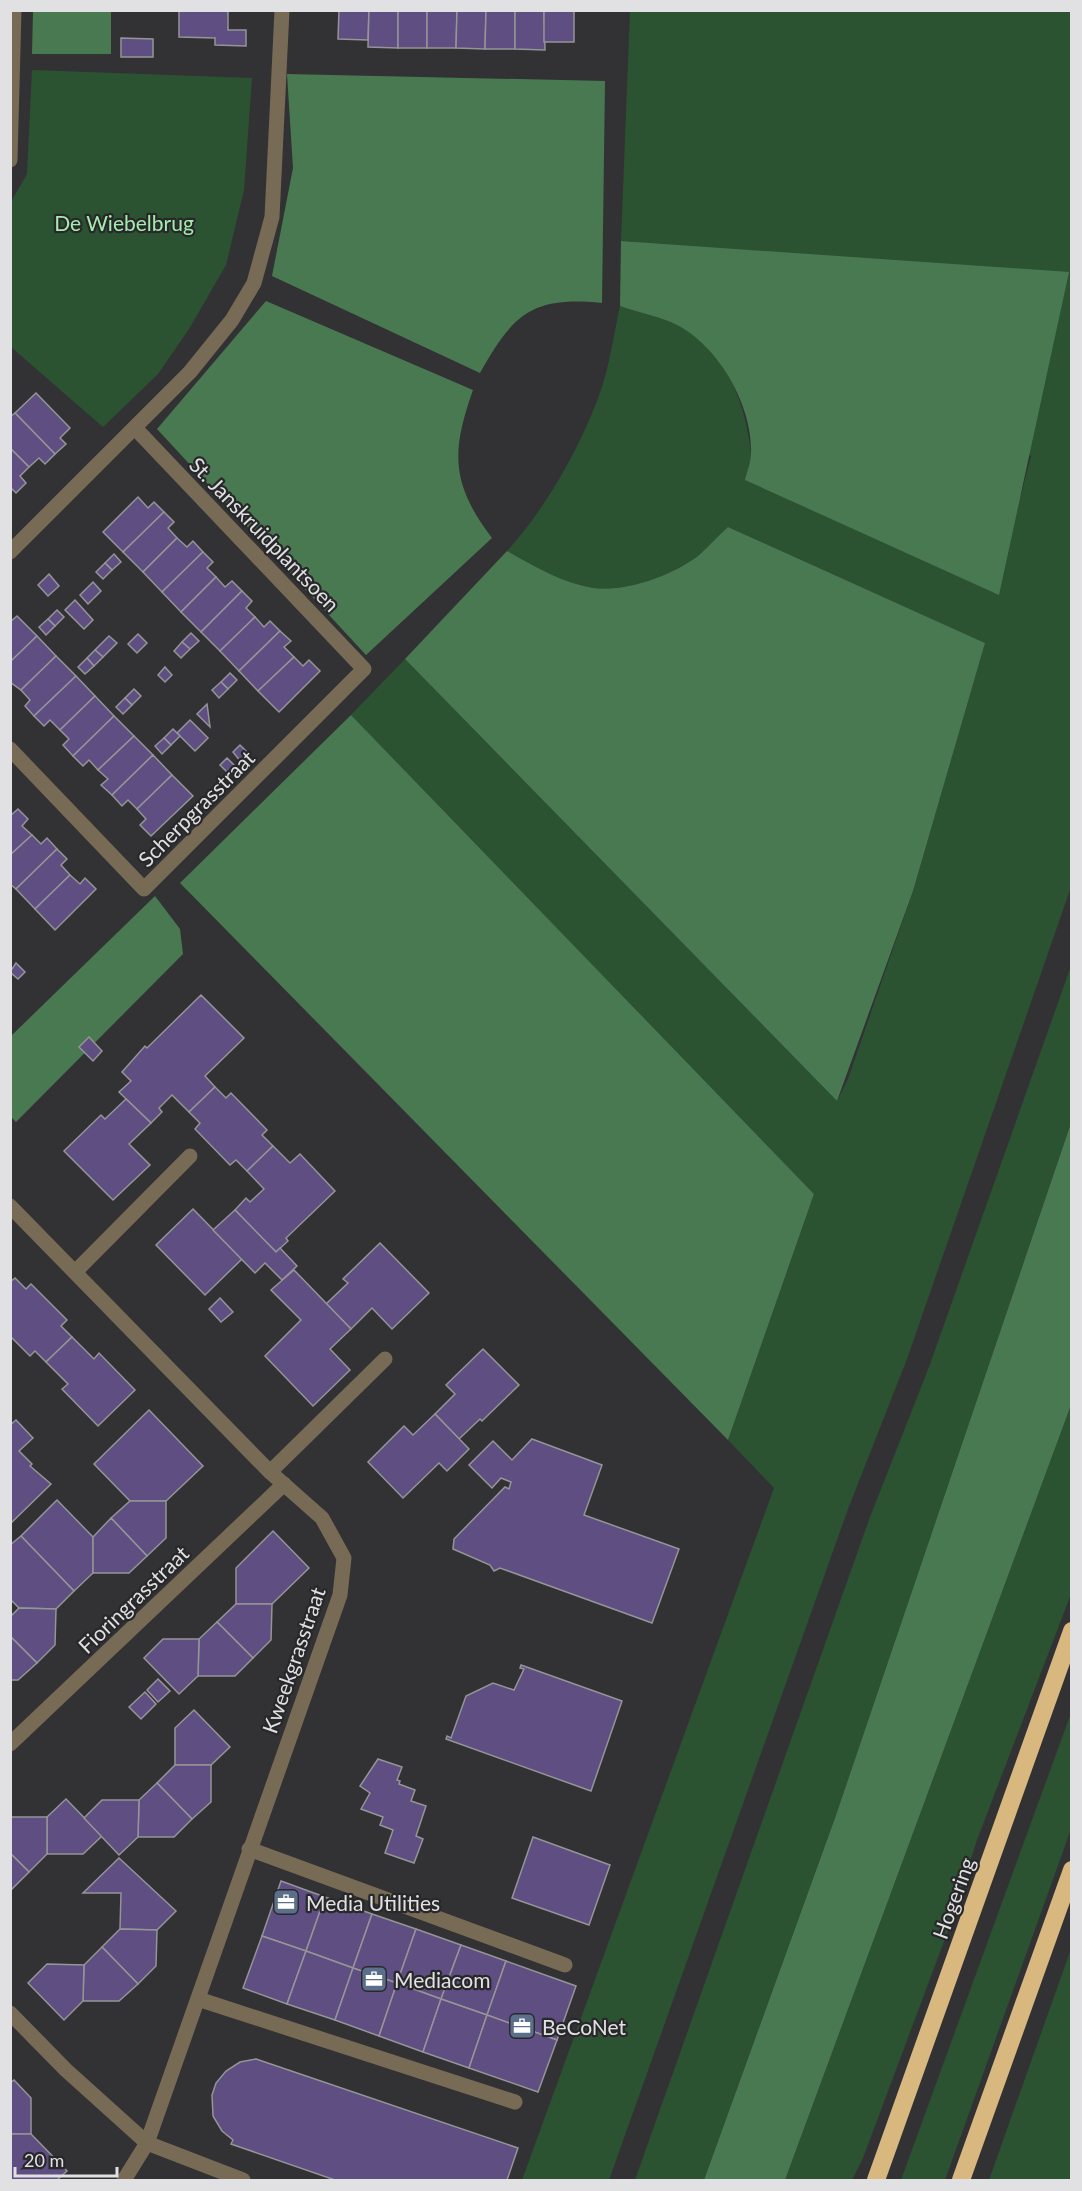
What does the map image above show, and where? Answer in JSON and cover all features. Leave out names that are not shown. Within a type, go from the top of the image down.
[{"type":"highway","name":"Hogering","points":[[876,2181],[1071,1631]]},
{"type":"highway","points":[[961,2181],[1071,1870]]},
{"type":"street","points":[[10,160],[14,10]]},
{"type":"street","points":[[10,552],[135,428],[212,347],[254,283],[264,255],[272,217],[282,62],[282,10]]},
{"type":"street","name":"St. Janskruidplantsoen","points":[[135,428],[363,669]]},
{"type":"street","name":"Scherpgrasstraat","points":[[10,749],[144,890],[363,669]]},
{"type":"street","points":[[75,1272],[190,1156]]},
{"type":"street","name":"Kweekgrasstraat","points":[[10,1206],[270,1472],[322,1518],[344,1558],[340,1595],[198,1999],[147,2143],[124,2181]]},
{"type":"street","points":[[270,1472],[385,1359]]},
{"type":"street","name":"Fioringrasstraat","points":[[10,1744],[284,1484]]},
{"type":"street","points":[[249,1849],[565,1965]]},
{"type":"street","points":[[198,1999],[514,2102]]},
{"type":"street","points":[[10,2013],[66,2070],[147,2143],[243,2181]]},
{"type":"green space","points":[[33,11],[111,11],[111,54],[32,54]]},
{"type":"green space","points":[[630,11],[1071,11],[1071,887],[907,1359],[848,1509],[609,2180],[522,2180],[774,1488],[728,1440],[814,1194],[351,715],[405,659],[837,1101],[848,1079],[913,891],[985,643],[728,527],[698,556],[675,570],[648,581],[620,588],[582,586],[548,573],[507,551],[521,535],[559,480],[589,421],[605,378],[620,306],[674,323],[691,333],[706,346],[719,361],[738,396],[751,454],[1021,495],[1031,456],[636,242],[621,241]]},
{"type":"green space","name":"De Wiebelbrug","points":[[32,70],[252,78],[244,190],[226,265],[189,329],[158,374],[103,427],[11,347],[11,202],[27,174]]},
{"type":"green space","points":[[287,74],[605,81],[602,303],[558,303],[527,313],[503,336],[480,373],[272,276],[293,168]]},
{"type":"green space","points":[[621,241],[1069,272],[999,595],[745,480],[751,456],[750,434],[739,396],[718,360],[689,332],[673,323],[620,306]]},
{"type":"green space","points":[[266,301],[473,390],[461,432],[459,467],[462,484],[469,501],[492,538],[366,655],[157,429]]},
{"type":"green space","points":[[728,527],[985,643],[913,891],[837,1101],[405,659],[507,551],[548,573],[582,586],[620,588],[648,581],[675,570],[698,556]]},
{"type":"green space","points":[[351,715],[814,1194],[728,1440],[180,883]]},
{"type":"green space","points":[[155,896],[180,929],[183,954],[16,1122],[11,1117],[11,1036]]},
{"type":"green space","points":[[1071,966],[1071,1123],[835,1818],[704,2180],[635,2180],[870,1517],[929,1367]]},
{"type":"green space","points":[[1071,1123],[1071,1405],[785,2180],[704,2180],[835,1818]]},
{"type":"green space","points":[[1071,1405],[1071,1594],[977,1840],[949,1928],[863,2158],[852,2180],[785,2180]]},
{"type":"green space","points":[[1071,1713],[1071,1829],[945,2180],[901,2180]]},
{"type":"green space","points":[[1071,1949],[1071,2180],[989,2180]]},
{"type":"building","points":[[179,10],[228,10],[228,30],[246,30],[246,46],[215,45],[215,38],[179,37]]},
{"type":"building","points":[[339,10],[369,10],[368,40],[338,39]]},
{"type":"building","points":[[369,10],[398,10],[398,48],[368,47]]},
{"type":"building","points":[[398,10],[427,10],[427,48],[398,48]]},
{"type":"building","points":[[427,10],[457,10],[456,48],[427,48]]},
{"type":"building","points":[[457,10],[486,10],[485,49],[456,48]]},
{"type":"building","points":[[486,10],[515,10],[515,49],[485,49]]},
{"type":"building","points":[[515,10],[544,10],[545,50],[515,49]]},
{"type":"building","points":[[544,10],[574,10],[574,42],[544,42]]},
{"type":"building","points":[[121,38],[153,39],[153,57],[121,57]]},
{"type":"building","points":[[36,393],[70,428],[60,438],[66,444],[55,454],[15,413]]},
{"type":"building","points":[[15,413],[55,454],[45,464],[39,458],[29,467],[10,448],[10,417]]},
{"type":"building","points":[[10,448],[29,467],[20,476],[26,483],[16,493],[10,487]]},
{"type":"building","points":[[138,497],[148,508],[154,502],[164,512],[123,552],[103,532]]},
{"type":"building","points":[[164,512],[174,522],[168,528],[177,538],[143,572],[123,552]]},
{"type":"building","points":[[177,538],[187,547],[193,541],[203,552],[162,592],[143,572]]},
{"type":"building","points":[[203,552],[213,562],[207,568],[216,577],[181,612],[162,592]]},
{"type":"building","points":[[114,554],[121,562],[112,570],[105,563]]},
{"type":"building","points":[[105,563],[112,570],[103,579],[96,572]]},
{"type":"building","points":[[49,574],[59,586],[48,596],[38,585]]},
{"type":"building","points":[[216,577],[225,587],[232,581],[242,591],[201,632],[181,612]]},
{"type":"building","points":[[93,582],[101,591],[88,604],[80,595]]},
{"type":"building","points":[[242,591],[252,601],[246,608],[255,617],[220,651],[201,632]]},
{"type":"building","points":[[75,600],[93,620],[84,629],[65,610]]},
{"type":"building","points":[[57,610],[64,617],[55,626],[48,619]]},
{"type":"building","points":[[17,616],[37,636],[10,662],[10,622]]},
{"type":"building","points":[[255,617],[264,627],[270,621],[280,631],[239,671],[220,651]]},
{"type":"building","points":[[48,619],[55,626],[46,635],[39,627]]},
{"type":"building","points":[[280,631],[291,641],[284,647],[294,657],[258,691],[239,671]]},
{"type":"building","points":[[191,633],[199,641],[190,649],[182,642]]},
{"type":"building","points":[[138,634],[147,643],[137,653],[128,644]]},
{"type":"building","points":[[37,636],[56,656],[21,690],[10,682],[10,662]]},
{"type":"building","points":[[109,636],[117,643],[103,657],[95,650]]},
{"type":"building","points":[[182,642],[190,649],[181,658],[174,651]]},
{"type":"building","points":[[95,650],[103,657],[94,666],[87,658]]},
{"type":"building","points":[[56,656],[76,676],[34,716],[25,706],[30,700],[21,690]]},
{"type":"building","points":[[294,657],[303,666],[309,660],[320,671],[279,712],[258,691]]},
{"type":"building","points":[[87,658],[94,666],[85,674],[78,667]]},
{"type":"building","points":[[165,667],[172,675],[165,682],[158,675]]},
{"type":"building","points":[[230,673],[237,680],[228,689],[221,682]]},
{"type":"building","points":[[76,676],[95,696],[60,730],[50,720],[44,726],[34,716]]},
{"type":"building","points":[[221,682],[228,689],[219,698],[212,690]]},
{"type":"building","points":[[134,689],[141,696],[132,705],[125,698]]},
{"type":"building","points":[[95,696],[114,716],[73,756],[63,745],[69,739],[60,730]]},
{"type":"building","points":[[125,698],[132,705],[123,714],[116,707]]},
{"type":"building","points":[[207,704],[210,727],[197,714]]},
{"type":"building","points":[[114,716],[134,736],[98,770],[89,760],[83,766],[73,756]]},
{"type":"building","points":[[190,720],[208,738],[195,751],[177,733]]},
{"type":"building","points":[[173,729],[180,736],[171,745],[164,738]]},
{"type":"building","points":[[134,736],[153,755],[112,795],[101,785],[108,779],[98,770]]},
{"type":"building","points":[[164,738],[171,745],[162,754],[155,746]]},
{"type":"building","points":[[240,745],[249,754],[241,762],[233,752]]},
{"type":"building","points":[[153,755],[172,775],[137,809],[128,800],[122,806],[112,795]]},
{"type":"building","points":[[227,758],[236,767],[229,774],[220,765]]},
{"type":"building","points":[[172,775],[193,796],[151,836],[140,825],[146,819],[137,809]]},
{"type":"building","points":[[18,809],[28,819],[22,826],[32,835],[10,855],[10,816]]},
{"type":"building","points":[[32,835],[41,844],[47,838],[57,849],[16,889],[10,884],[10,855]]},
{"type":"building","points":[[57,849],[67,859],[61,865],[70,875],[35,909],[16,889]]},
{"type":"building","points":[[70,875],[80,884],[85,878],[96,889],[55,930],[35,909]]},
{"type":"building","points":[[16,963],[25,972],[18,979],[10,972]]},
{"type":"building","points":[[201,995],[244,1038],[205,1076],[215,1087],[189,1112],[172,1095],[159,1108],[162,1112],[151,1123],[119,1092],[131,1081],[122,1072],[145,1046],[147,1048]]},
{"type":"building","points":[[89,1037],[102,1051],[93,1061],[79,1047]]},
{"type":"building","points":[[215,1087],[226,1098],[231,1093],[267,1130],[262,1135],[273,1146],[247,1171],[236,1160],[230,1165],[195,1129],[200,1123],[189,1112]]},
{"type":"building","points":[[126,1099],[151,1123],[129,1144],[150,1165],[113,1200],[64,1151],[101,1115],[105,1119]]},
{"type":"building","points":[[273,1146],[290,1163],[300,1154],[335,1191],[286,1238],[288,1241],[276,1252],[235,1210],[246,1198],[250,1202],[264,1189],[247,1171]]},
{"type":"building","points":[[193,1209],[242,1259],[205,1295],[156,1245]]},
{"type":"building","points":[[235,1210],[276,1252],[280,1248],[297,1266],[282,1280],[265,1263],[255,1273],[213,1230]]},
{"type":"building","points":[[380,1243],[429,1293],[392,1329],[372,1308],[351,1329],[326,1304],[348,1283],[343,1279]]},
{"type":"building","points":[[294,1270],[351,1329],[330,1349],[350,1370],[313,1406],[265,1356],[301,1320],[271,1290]]},
{"type":"building","points":[[15,1278],[26,1289],[31,1284],[67,1320],[61,1326],[72,1337],[46,1362],[35,1351],[30,1356],[10,1336],[10,1282]]},
{"type":"building","points":[[220,1298],[233,1312],[221,1322],[209,1309]]},
{"type":"building","points":[[72,1337],[94,1359],[99,1353],[135,1390],[98,1426],[62,1389],[68,1384],[46,1362]]},
{"type":"building","points":[[483,1349],[519,1385],[482,1421],[480,1419],[459,1439],[435,1414],[455,1394],[446,1385]]},
{"type":"building","points":[[149,1410],[203,1466],[166,1501],[130,1501],[94,1464]]},
{"type":"building","points":[[435,1414],[469,1449],[447,1471],[439,1463],[403,1498],[368,1462],[404,1426],[413,1435]]},
{"type":"building","points":[[16,1420],[33,1438],[19,1451],[32,1464],[30,1466],[51,1484],[10,1524],[10,1425]]},
{"type":"building","points":[[532,1439],[602,1465],[584,1515],[679,1549],[652,1623],[500,1568],[494,1571],[490,1565],[453,1549],[454,1539],[505,1487],[509,1489],[511,1482],[501,1478],[492,1488],[469,1465],[493,1441],[512,1460]]},
{"type":"building","points":[[57,1500],[93,1537],[93,1573],[74,1591],[21,1536]]},
{"type":"building","points":[[130,1501],[166,1501],[166,1538],[147,1556],[111,1518]]},
{"type":"building","points":[[111,1518],[147,1556],[129,1573],[93,1573],[93,1537]]},
{"type":"building","points":[[273,1531],[309,1568],[272,1604],[236,1604],[236,1568]]},
{"type":"building","points":[[21,1536],[74,1591],[56,1609],[19,1608],[10,1599],[10,1545]]},
{"type":"building","points":[[236,1604],[272,1604],[271,1640],[253,1658],[217,1622]]},
{"type":"building","points":[[19,1608],[56,1609],[55,1645],[37,1663],[10,1636],[10,1617]]},
{"type":"building","points":[[217,1622],[253,1658],[235,1676],[198,1676],[199,1639]]},
{"type":"building","points":[[10,1636],[37,1663],[18,1680],[10,1680]]},
{"type":"building","points":[[163,1639],[199,1639],[198,1676],[179,1694],[144,1658]]},
{"type":"building","points":[[521,1665],[622,1701],[591,1791],[446,1739],[447,1736],[451,1738],[466,1696],[493,1683],[514,1690],[524,1669],[520,1668]]},
{"type":"building","points":[[158,1679],[170,1691],[158,1702],[147,1690]]},
{"type":"building","points":[[145,1692],[156,1704],[141,1719],[129,1707]]},
{"type":"building","points":[[194,1710],[230,1747],[211,1765],[175,1765],[175,1728]]},
{"type":"building","points":[[378,1759],[402,1767],[397,1780],[400,1781],[399,1784],[415,1790],[411,1801],[426,1806],[416,1836],[423,1839],[414,1863],[385,1853],[393,1830],[380,1825],[383,1817],[361,1809],[370,1793],[360,1786]]},
{"type":"building","points":[[175,1765],[211,1765],[211,1802],[192,1819],[157,1783]]},
{"type":"building","points":[[157,1783],[192,1819],[174,1837],[138,1837],[139,1800]]},
{"type":"building","points":[[66,1799],[102,1836],[83,1854],[47,1854],[47,1817]]},
{"type":"building","points":[[102,1800],[139,1800],[138,1837],[119,1855],[84,1818]]},
{"type":"building","points":[[11,1817],[47,1817],[47,1854],[29,1872],[10,1853]]},
{"type":"building","points":[[533,1837],[610,1865],[589,1925],[512,1898]]},
{"type":"building","points":[[10,1853],[29,1872],[11,1890],[10,1890]]},
{"type":"building","points":[[119,1858],[176,1911],[157,1930],[120,1929],[121,1893],[83,1893]]},
{"type":"building","points":[[281,1881],[325,1897],[306,1951],[262,1936]]},
{"type":"building","points":[[325,1897],[372,1914],[353,1968],[306,1951]]},
{"type":"building","points":[[372,1914],[416,1929],[397,1983],[353,1968]]},
{"type":"building","points":[[120,1929],[157,1930],[156,1966],[138,1984],[102,1947]]},
{"type":"building","points":[[416,1929],[461,1945],[441,1999],[397,1983]]},
{"type":"building","points":[[262,1936],[306,1951],[287,2004],[243,1988]]},
{"type":"building","points":[[461,1945],[506,1961],[487,2015],[441,1999]]},
{"type":"building","points":[[102,1947],[138,1984],[119,2001],[83,2001],[84,1965]]},
{"type":"building","points":[[306,1951],[353,1968],[335,2020],[287,2004]]},
{"type":"building","points":[[506,1961],[576,1986],[557,2040],[487,2015]]},
{"type":"building","points":[[47,1964],[84,1965],[83,2001],[64,2020],[28,1983]]},
{"type":"building","points":[[353,1968],[397,1983],[379,2036],[335,2020]]},
{"type":"building","points":[[397,1983],[441,1999],[423,2052],[379,2036]]},
{"type":"building","points":[[441,1999],[487,2015],[469,2068],[423,2052]]},
{"type":"building","points":[[487,2015],[557,2040],[538,2092],[469,2068]]},
{"type":"building","points":[[256,2059],[518,2148],[507,2180],[335,2180],[231,2144],[233,2140],[222,2131],[213,2116],[212,2095],[216,2083],[226,2071],[240,2062]]},
{"type":"building","points":[[14,2080],[31,2098],[31,2134],[10,2134],[10,2083]]},
{"type":"building","points":[[10,2134],[31,2134],[67,2171],[57,2180],[10,2180]]},
{"type":"place","name":"Media Utilities","points":[[286,1902]]},
{"type":"place","name":"Mediacom","points":[[374,1979]]},
{"type":"place","name":"BeCoNet","points":[[522,2026]]}]
